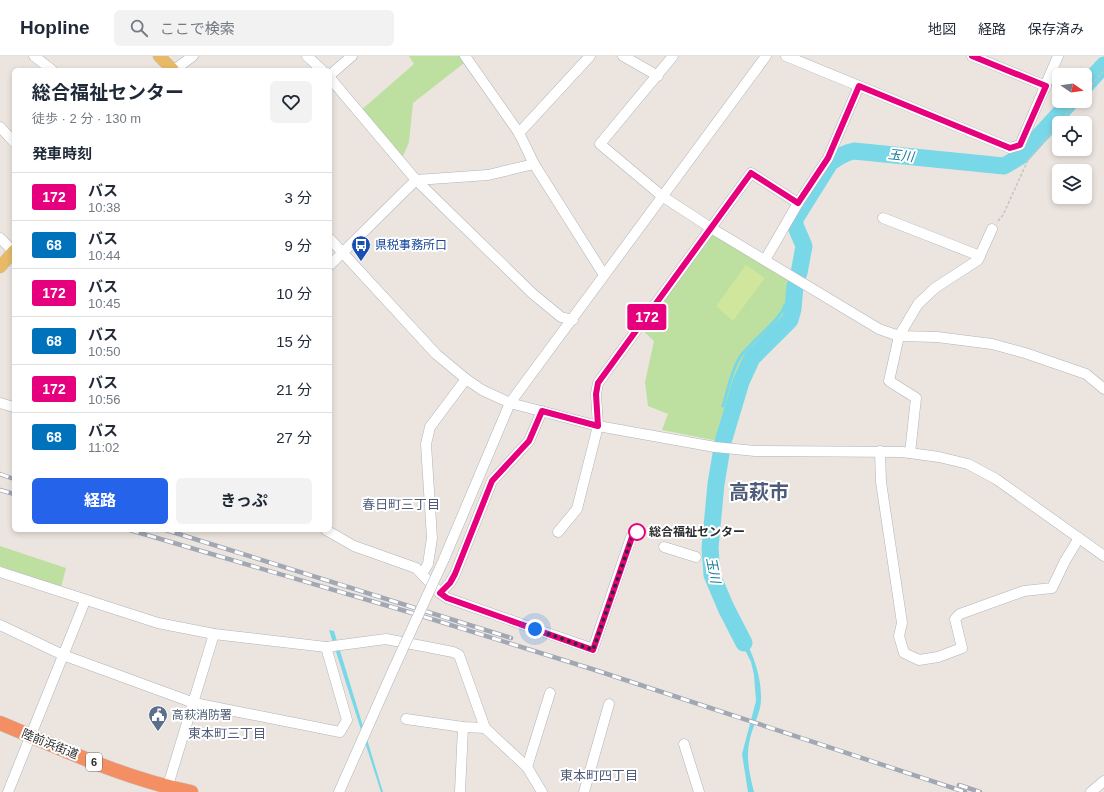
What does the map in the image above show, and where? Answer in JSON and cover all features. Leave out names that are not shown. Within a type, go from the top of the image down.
[{"type":"highway","name":"陸前浜街道","points":[[0,723],[166,790],[192,792]]},
{"type":"main road","points":[[159,56],[172,68]]},
{"type":"main road","points":[[0,267],[12,254]]},
{"type":"street","points":[[34,56],[49,68]]},
{"type":"street","points":[[177,68],[193,56]]},
{"type":"street","points":[[307,56],[320,68]]},
{"type":"street","points":[[332,73],[352,56]]},
{"type":"street","points":[[465,56],[519,132],[534,164],[604,275]]},
{"type":"street","points":[[519,132],[590,56]]},
{"type":"street","points":[[623,56],[658,76]]},
{"type":"street","points":[[673,56],[658,76],[600,144],[662,196],[711,228],[879,329],[899,336],[936,337],[992,344],[1025,353],[1086,374],[1104,389]]},
{"type":"street","points":[[338,792],[444,558],[510,403],[573,320],[604,275],[766,56]]},
{"type":"street","points":[[786,56],[1010,148],[1020,145],[1058,56]]},
{"type":"street","points":[[972,56],[1046,86]]},
{"type":"street","points":[[332,80],[416,180],[532,294],[561,317],[573,320]]},
{"type":"street","points":[[765,260],[798,203],[828,158],[859,86]]},
{"type":"street","points":[[0,127],[12,140]]},
{"type":"street","points":[[332,263],[416,180],[488,175],[534,164]]},
{"type":"street","points":[[558,532],[577,509],[598,426],[596,394],[598,383],[751,173],[798,203]]},
{"type":"street","points":[[883,218],[980,256]]},
{"type":"street","points":[[910,453],[916,398],[889,381],[899,336],[918,304],[935,288],[978,260],[992,229]]},
{"type":"street","points":[[0,238],[12,250]]},
{"type":"street","points":[[332,241],[436,354],[482,390],[510,403],[598,426],[715,447],[755,451],[880,451],[939,457],[980,469],[1104,556]]},
{"type":"street","points":[[422,574],[428,564],[432,538],[426,444],[427,433],[466,379]]},
{"type":"street","points":[[0,403],[12,407]]},
{"type":"street","points":[[440,593],[450,583],[455,574],[492,481],[529,441],[542,411]]},
{"type":"street","points":[[880,451],[881,482],[902,623],[899,636],[904,654],[919,660],[938,657],[962,648],[955,619],[960,614],[1024,591],[1052,588],[1065,561],[1079,538]]},
{"type":"street","points":[[330,532],[354,546],[416,568],[440,593],[447,598],[593,650],[632,537],[637,532]]},
{"type":"street","points":[[664,547],[696,557]]},
{"type":"street","points":[[0,572],[85,601],[158,623],[214,634],[326,646],[386,638],[453,652],[458,655],[485,728],[527,767],[542,792]]},
{"type":"street","points":[[8,792],[85,601]]},
{"type":"street","points":[[0,625],[62,655],[194,703],[340,732],[348,720],[326,646]]},
{"type":"street","points":[[166,790],[214,634]]},
{"type":"street","points":[[527,767],[550,693]]},
{"type":"street","points":[[584,792],[609,704]]},
{"type":"street","points":[[406,719],[462,727],[485,728]]},
{"type":"street","points":[[460,792],[462,727]]},
{"type":"street","points":[[684,744],[699,792]]},
{"type":"street","points":[[1091,792],[1104,781]]},
{"type":"path","points":[[1092,85],[1104,70]]},
{"type":"path","points":[[1065,116],[1072,108]]},
{"type":"path","points":[[992,229],[1003,215],[1028,160],[1052,131]]},
{"type":"green space","points":[[409,56],[465,56],[468,60],[413,103],[409,142],[401,161],[359,112],[414,64]]},
{"type":"green space","points":[[713,230],[790,276],[794,295],[793,314],[760,350],[749,366],[723,442],[662,430],[668,414],[648,406],[645,382],[654,341],[641,329]]},
{"type":"green space","points":[[746,265],[765,278],[733,321],[716,306]]},
{"type":"green space","points":[[0,546],[66,568],[61,587],[0,566]]},
{"type":"water","points":[[737,622],[754,660],[761,689],[760,709],[751,735],[748,750],[749,770],[754,792],[748,792],[742,754],[756,701],[754,675],[751,662],[732,624]]},
{"type":"water","points":[[329,630],[334,631],[383,792],[381,792]]},
{"type":"waterway","name":"玉川","points":[[1092,78],[1104,65]]},
{"type":"waterway","name":"玉川","points":[[799,273],[804,246],[795,225],[795,219],[830,163],[838,157],[854,151],[1004,166],[1021,156],[1065,108]]},
{"type":"waterway","name":"玉川","points":[[744,643],[726,608],[712,575],[710,548],[716,484],[723,442],[741,382],[752,358],[790,320],[793,309],[795,286]]},
{"type":"waterway","points":[[723,406],[732,374],[740,357],[772,324],[785,305]]},
{"type":"railway","points":[[0,474],[12,478]]},
{"type":"railway","points":[[0,490],[12,493]]},
{"type":"railway","points":[[137,532],[412,613],[592,669],[965,792]]},
{"type":"railway","points":[[172,532],[511,638]]},
{"type":"railway","points":[[959,785],[980,792]]},
{"type":"bus line","name":"172","points":[[637,532],[632,537],[593,650],[447,598],[440,593],[450,583],[455,574],[492,481],[529,441],[534,433],[542,411],[598,426],[596,394],[598,383],[751,173],[798,203],[828,158],[859,86],[1010,148],[1020,145],[1046,86],[972,56]]},
{"type":"place","name":"県税事務所口","points":[[361,262]]},
{"type":"place","name":"総合福祉センター","points":[[637,532]]},
{"type":"place","name":"高萩消防署","points":[[158,732]]},
{"type":"district","name":"高萩市","points":[[759,492]]},
{"type":"district","name":"春日町三丁目","points":[[401,504]]},
{"type":"district","name":"東本町三丁目","points":[[227,733]]},
{"type":"district","name":"東本町四丁目","points":[[599,775]]},
{"type":"route","points":[[535,629],[593,650],[632,537],[637,532]]}]
